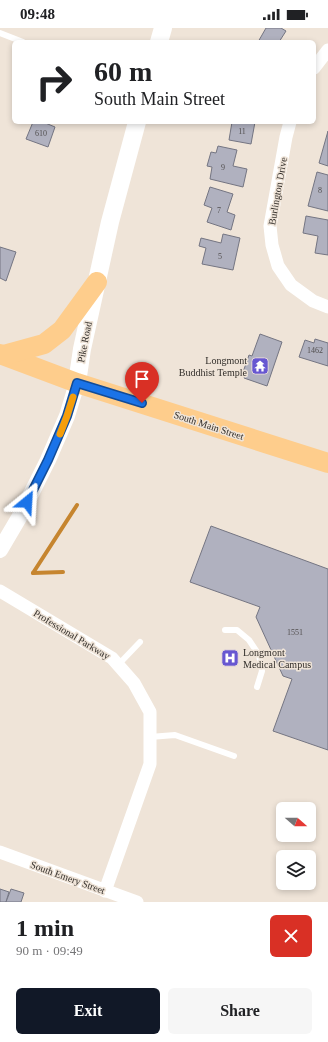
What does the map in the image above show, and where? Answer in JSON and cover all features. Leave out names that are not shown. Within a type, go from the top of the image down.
[{"type":"main road","points":[[160,40],[163,28]]},
{"type":"main road","name":"Pike Road","points":[[77,383],[82,349],[110,222],[136,124]]},
{"type":"main road","points":[[2,354],[44,344],[62,330],[97,282]]},
{"type":"main road","name":"South Main Street","points":[[2,354],[77,383],[328,463]]},
{"type":"street","points":[[316,65],[328,50]]},
{"type":"street","name":"Burlington Drive","points":[[290,124],[270,226],[272,245],[278,266],[291,285],[313,301],[328,307]]},
{"type":"street","name":"Pike Road","points":[[0,550],[20,516],[48,460],[67,416],[77,383]]},
{"type":"street","name":"Professional Parkway","points":[[0,591],[112,658],[134,683],[150,712],[150,764],[105,890]]},
{"type":"street","name":"South Emery Street","points":[[0,852],[137,902]]},
{"type":"lane","points":[[0,32],[18,40]]},
{"type":"lane","points":[[225,630],[237,630],[249,640],[259,655],[262,671],[257,687]]},
{"type":"lane","points":[[118,665],[140,642]]},
{"type":"lane","points":[[150,737],[175,735],[234,756]]},
{"type":"building","points":[[266,28],[281,28],[286,31],[280,40],[259,40]]},
{"type":"building","points":[[32,124],[48,124],[55,127],[48,147],[26,139]]},
{"type":"building","points":[[232,124],[255,124],[251,144],[229,140]]},
{"type":"building","points":[[328,131],[328,166],[319,163]]},
{"type":"building","points":[[218,146],[237,150],[233,166],[247,169],[243,187],[210,179],[212,167],[207,166],[211,152],[216,153]]},
{"type":"building","points":[[317,172],[328,175],[328,211],[308,206]]},
{"type":"building","points":[[210,187],[233,194],[227,212],[235,215],[231,230],[207,222],[212,208],[204,205]]},
{"type":"building","points":[[306,216],[328,220],[328,255],[315,253],[318,236],[303,233]]},
{"type":"building","points":[[223,234],[240,238],[233,270],[202,264],[206,248],[199,246],[201,238],[221,243]]},
{"type":"building","points":[[0,247],[16,252],[6,281],[0,278]]},
{"type":"building","name":"Longmont Buddhist Temple","points":[[260,334],[282,342],[267,386],[244,378],[245,376],[242,375],[249,355],[252,356]]},
{"type":"building","points":[[315,339],[328,343],[328,366],[299,357],[305,340],[314,343]]},
{"type":"building","points":[[211,526],[328,569],[328,750],[273,731],[292,679],[283,676],[256,617],[260,607],[190,582]]},
{"type":"building","points":[[0,889],[9,892],[6,902],[0,902]]},
{"type":"building","points":[[11,889],[24,893],[21,902],[6,902]]},
{"type":"waterway","points":[[33,573],[77,505]]},
{"type":"waterway","points":[[33,573],[63,572]]},
{"type":"slow traffic","points":[[60,434],[73,397]]},
{"type":"place","name":"Longmont Buddhist Temple","points":[[260,366]]},
{"type":"place","name":"Longmont Medical Campus","points":[[230,658]]},
{"type":"route","points":[[27,502],[48,460],[67,416],[77,383],[142,403]]}]
